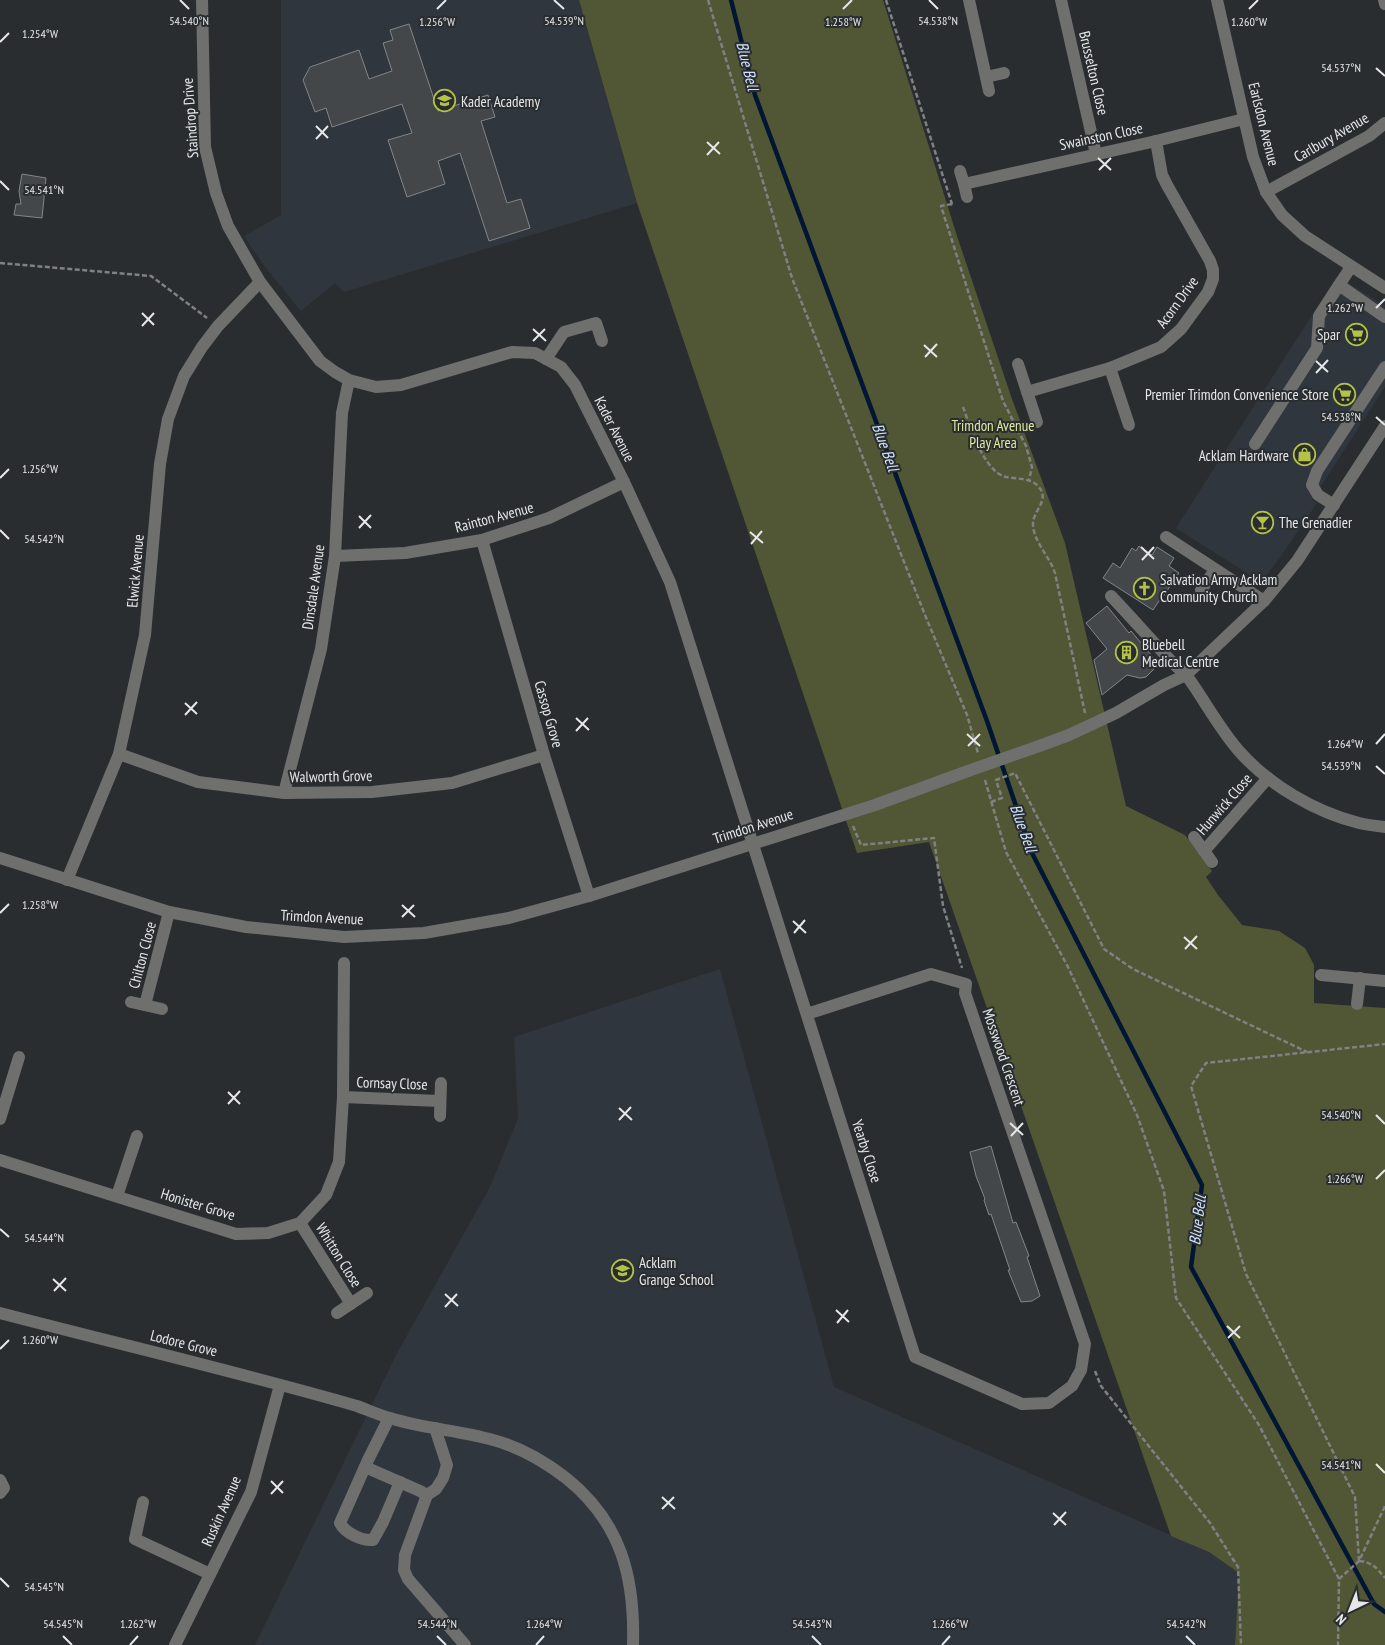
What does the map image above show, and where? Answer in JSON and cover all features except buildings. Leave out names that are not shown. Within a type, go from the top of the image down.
[{"type":"street","name":"Staindrop Drive","points":[[202,0],[205,147],[216,192],[228,226],[260,282]]},
{"type":"street","points":[[969,0],[989,91]]},
{"type":"street","name":"Brusselton Close","points":[[1061,0],[1096,154]]},
{"type":"street","name":"Earlsdon Avenue","points":[[1218,0],[1253,157],[1266,192],[1282,215],[1305,236],[1385,288]]},
{"type":"street","points":[[1384,0],[1385,4]]},
{"type":"street","points":[[986,77],[1004,73]]},
{"type":"street","name":"Swainston Close","points":[[964,184],[1156,141],[1244,119]]},
{"type":"street","name":"Carlbury Avenue","points":[[1266,192],[1369,136],[1385,123]]},
{"type":"street","name":"Acorn Drive","points":[[1028,392],[1110,368],[1161,347],[1181,329],[1208,292],[1213,279],[1210,261],[1162,175],[1156,141]]},
{"type":"street","points":[[960,171],[967,197]]},
{"type":"street","points":[[1255,444],[1317,348],[1319,316],[1351,266]]},
{"type":"street","name":"Elwick Avenue","points":[[67,880],[119,754],[145,635],[160,464],[168,420],[184,376],[202,347],[218,326],[260,282]]},
{"type":"street","name":"Kader Avenue","points":[[260,282],[320,360],[334,372],[350,380],[376,387],[401,385],[512,352],[534,353],[561,367],[575,385],[624,482],[670,582],[752,843]]},
{"type":"street","points":[[1339,285],[1385,317]]},
{"type":"street","points":[[546,359],[564,332],[596,323],[602,341]]},
{"type":"street","points":[[1018,364],[1037,422]]},
{"type":"street","points":[[1334,505],[1318,495],[1312,485],[1317,471],[1385,367]]},
{"type":"street","points":[[1110,368],[1128,425]]},
{"type":"street","name":"Dinsdale Avenue","points":[[284,794],[321,649],[335,556],[342,413],[350,380]]},
{"type":"street","name":"Trimdon Avenue","points":[[0,858],[169,912],[246,927],[344,938],[424,933],[509,918],[589,896],[848,813],[1042,745],[1087,727],[1186,675],[1264,602],[1297,561],[1385,426]]},
{"type":"street","name":"Rainton Avenue","points":[[335,556],[405,553],[482,540],[549,518],[624,482]]},
{"type":"street","points":[[1166,537],[1264,602]]},
{"type":"street","name":"Cassop Grove","points":[[482,540],[544,755],[589,896]]},
{"type":"street","points":[[1201,590],[1215,570]]},
{"type":"street","points":[[1111,596],[1186,675],[1239,751],[1268,778],[1288,792],[1329,813],[1359,823],[1385,827]]},
{"type":"street","name":"Walworth Grove","points":[[119,754],[198,782],[284,794],[372,792],[452,783],[544,755]]},
{"type":"street","name":"Hunwick Close","points":[[1204,852],[1268,778]]},
{"type":"street","name":"Hunwick Close","points":[[1194,837],[1212,862]]},
{"type":"street","name":"Yearby Close","points":[[752,843],[915,1357],[1022,1404]]},
{"type":"street","name":"Chilton Close","points":[[145,1005],[169,912]]},
{"type":"street","name":"Honister Grove","points":[[0,1160],[236,1234],[268,1233],[300,1223],[326,1195],[338,1162],[343,1097],[344,963]]},
{"type":"street","points":[[807,1014],[931,974],[966,984]]},
{"type":"street","points":[[1321,975],[1385,980]]},
{"type":"street","points":[[1357,1004],[1360,978]]},
{"type":"street","name":"Mosswood Crescent","points":[[966,984],[965,993],[1085,1344],[1081,1370],[1072,1386],[1049,1403],[1022,1404]]},
{"type":"street","name":"Chilton Close","points":[[131,1002],[162,1009]]},
{"type":"street","points":[[0,1119],[19,1057]]},
{"type":"street","name":"Cornsay Close","points":[[440,1116],[441,1083]]},
{"type":"street","name":"Cornsay Close","points":[[343,1097],[440,1101]]},
{"type":"street","points":[[117,1196],[137,1136]]},
{"type":"street","name":"Whitton Close","points":[[300,1223],[351,1304]]},
{"type":"street","name":"Whitton Close","points":[[338,1313],[367,1293]]},
{"type":"street","name":"Lodore Grove","points":[[0,1313],[280,1385],[360,1407],[389,1418],[494,1440],[541,1460],[566,1478],[587,1497],[605,1520],[618,1542],[627,1572],[632,1599],[633,1645]]},
{"type":"street","name":"Ruskin Avenue","points":[[175,1645],[251,1492],[280,1385]]},
{"type":"street","points":[[389,1418],[340,1523],[342,1528],[366,1541],[373,1540],[400,1482]]},
{"type":"street","points":[[435,1428],[447,1465],[443,1478],[436,1489],[427,1495],[405,1555],[404,1570],[408,1580],[465,1645]]},
{"type":"street","points":[[365,1467],[427,1495]]},
{"type":"street","points":[[0,1480],[4,1488],[0,1493]]},
{"type":"street","points":[[142,1502],[135,1539],[210,1574]]},
{"type":"path","points":[[708,0],[792,278],[925,616],[967,715],[978,754]]},
{"type":"path","points":[[886,0],[952,204]]},
{"type":"path","points":[[967,197],[968,201],[941,206],[1003,401],[1026,446],[1032,466],[1029,481]]},
{"type":"path","points":[[0,263],[151,276],[218,326]]},
{"type":"path","points":[[963,407],[977,445],[996,473],[1029,481],[1038,486],[1043,497],[1043,503],[1034,519],[1034,530],[1055,573],[1087,727]]},
{"type":"path","points":[[983,773],[1006,852],[1068,967],[1138,1115],[1164,1191],[1176,1298],[1259,1426],[1339,1579],[1338,1645]]},
{"type":"path","points":[[992,802],[1002,798],[996,780],[1015,773],[1104,949],[1133,969],[1309,1052]]},
{"type":"path","points":[[848,813],[862,845],[934,838],[943,906],[966,984]]},
{"type":"path","points":[[1359,1561],[1355,1497],[1246,1274],[1191,1086],[1206,1063],[1385,1044]]},
{"type":"path","points":[[1095,1369],[1101,1386],[1210,1523],[1238,1567],[1241,1645]]},
{"type":"path","points":[[1339,1579],[1359,1561],[1385,1506]]},
{"type":"path","points":[[1359,1561],[1368,1562],[1385,1578]]},
{"type":"shaded area","name":"Kader Academy","points":[[281,0],[579,0],[637,203],[344,292],[335,283],[301,311],[265,267],[244,236],[281,215]]},
{"type":"shaded area","points":[[1337,276],[1385,306],[1385,387],[1312,500],[1317,503],[1261,582],[1176,528]]},
{"type":"shaded area","name":"Acklam Grange School","points":[[720,969],[834,1387],[1209,1552],[1239,1573],[1235,1645],[255,1645],[396,1355],[490,1187],[518,1118],[514,1037]]},
{"type":"green space","name":"Trimdon Avenue Play Area","points":[[579,0],[883,0],[957,236],[1012,399],[1065,543],[1126,806],[1185,835],[1212,871],[1206,877],[1242,925],[1279,931],[1305,948],[1314,965],[1314,1003],[1385,1008],[1385,1645],[1235,1645],[1239,1573],[1209,1552],[1171,1536],[929,842],[857,853],[637,203]]},
{"type":"waterway","name":"Blue Bell","points":[[731,0],[755,95],[987,721],[1032,853],[1202,1185],[1191,1267],[1374,1604],[1385,1612]]},
{"type":"place","name":"Kader Academy","points":[[445,101]]},
{"type":"place","name":"Spar","points":[[1356,334]]},
{"type":"place","name":"Premier Trimdon Convenience Store","points":[[1345,394]]},
{"type":"place","name":"Acklam Hardware","points":[[1305,455]]},
{"type":"place","name":"The Grenadier","points":[[1263,522]]},
{"type":"place","name":"Salvation Army Acklam Community Church","points":[[1144,588]]},
{"type":"place","name":"Bluebell Medical Centre","points":[[1126,653]]},
{"type":"place","name":"Acklam Grange School","points":[[623,1271]]}]
